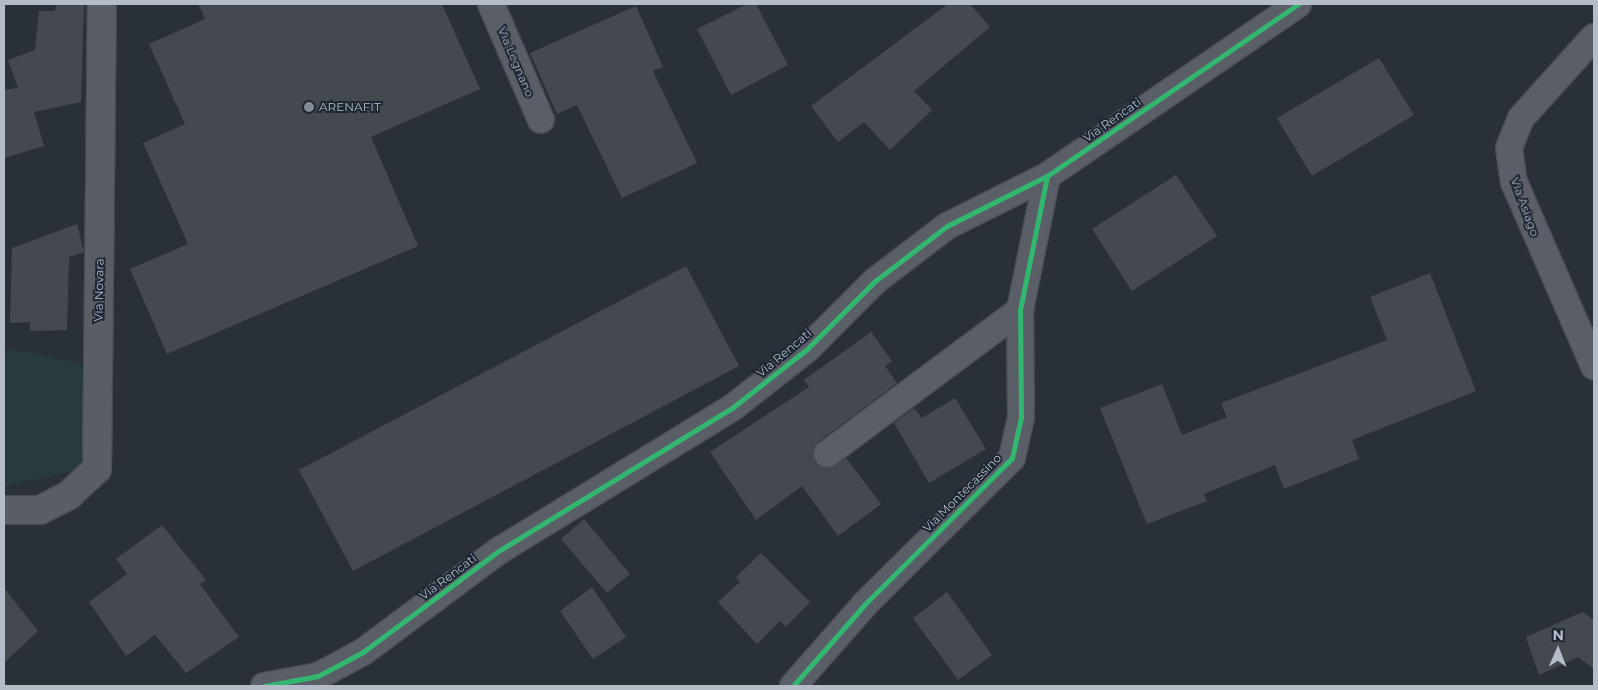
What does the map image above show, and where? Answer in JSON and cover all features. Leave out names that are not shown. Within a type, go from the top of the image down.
[{"type":"street","name":"Via Novara","points":[[4,510],[40,510],[69,494],[97,469],[102,4]]},
{"type":"street","name":"Via Legnano","points":[[491,4],[541,120]]},
{"type":"street","name":"Via Rencati","points":[[264,686],[318,676],[363,652],[500,550],[732,408],[807,349],[875,281],[947,226],[1047,176],[1298,4]]},
{"type":"street","name":"Via Asiago","points":[[1594,37],[1521,118],[1509,148],[1514,182],[1594,366]]},
{"type":"street","name":"Via Montecassino","points":[[793,686],[864,604],[1012,458],[1021,417],[1020,310],[1047,176]]},
{"type":"street","points":[[826,454],[1020,310]]},
{"type":"green space","points":[[11,349],[85,364],[83,469],[4,486],[4,352]]},
{"type":"building","points":[[56,4],[84,4],[81,102],[34,112],[44,146],[4,158],[4,90],[18,88],[8,60],[35,50],[39,11],[55,11]]},
{"type":"building","name":"ARENAFIT","points":[[198,4],[442,4],[480,89],[371,137],[418,246],[167,354],[130,269],[188,244],[143,143],[185,124],[149,44],[205,19]]},
{"type":"building","points":[[747,4],[756,4],[788,65],[731,95],[697,29]]},
{"type":"building","points":[[948,4],[970,4],[990,27],[914,91],[932,110],[890,150],[864,122],[838,142],[811,106]]},
{"type":"building","points":[[636,6],[663,67],[653,71],[697,163],[622,198],[577,105],[557,114],[530,53]]},
{"type":"building","points":[[1379,58],[1414,115],[1312,176],[1277,118]]},
{"type":"building","points":[[1176,175],[1217,236],[1132,291],[1092,229]]},
{"type":"building","points":[[77,224],[84,252],[69,257],[67,330],[30,331],[30,322],[10,323],[12,248]]},
{"type":"building","points":[[686,266],[739,366],[353,571],[299,470]]},
{"type":"building","points":[[1430,273],[1476,391],[1352,440],[1359,459],[1284,489],[1275,465],[1204,494],[1207,501],[1147,524],[1100,408],[1162,384],[1182,435],[1227,417],[1221,403],[1387,340],[1370,297]]},
{"type":"building","points":[[871,332],[892,361],[885,366],[897,383],[818,442],[812,455],[815,463],[828,469],[846,458],[881,504],[838,536],[802,486],[756,520],[710,452],[809,387],[804,380]]},
{"type":"building","points":[[955,398],[986,449],[929,483],[894,423],[914,408],[922,418]]},
{"type":"building","points":[[584,519],[630,574],[607,593],[561,539]]},
{"type":"building","points":[[162,525],[206,580],[200,584],[239,637],[186,673],[155,635],[126,656],[89,602],[127,574],[116,559]]},
{"type":"building","points":[[761,553],[810,602],[786,627],[780,621],[757,644],[718,602],[740,582],[736,577]]},
{"type":"building","points":[[592,587],[626,637],[593,659],[560,611]]},
{"type":"building","points":[[4,588],[38,631],[4,663]]},
{"type":"building","points":[[947,592],[992,655],[958,680],[913,618]]},
{"type":"building","points":[[1583,612],[1594,620],[1594,669],[1578,657],[1539,675],[1526,637]]},
{"type":"cycle path","points":[[264,686],[318,676],[363,652],[500,550],[732,408],[807,349],[875,281],[947,226],[1047,176],[1298,4]]},
{"type":"cycle path","points":[[793,686],[865,604],[1012,458],[1021,417],[1020,310],[1047,176]]},
{"type":"place","name":"ARENAFIT","points":[[309,107]]}]
